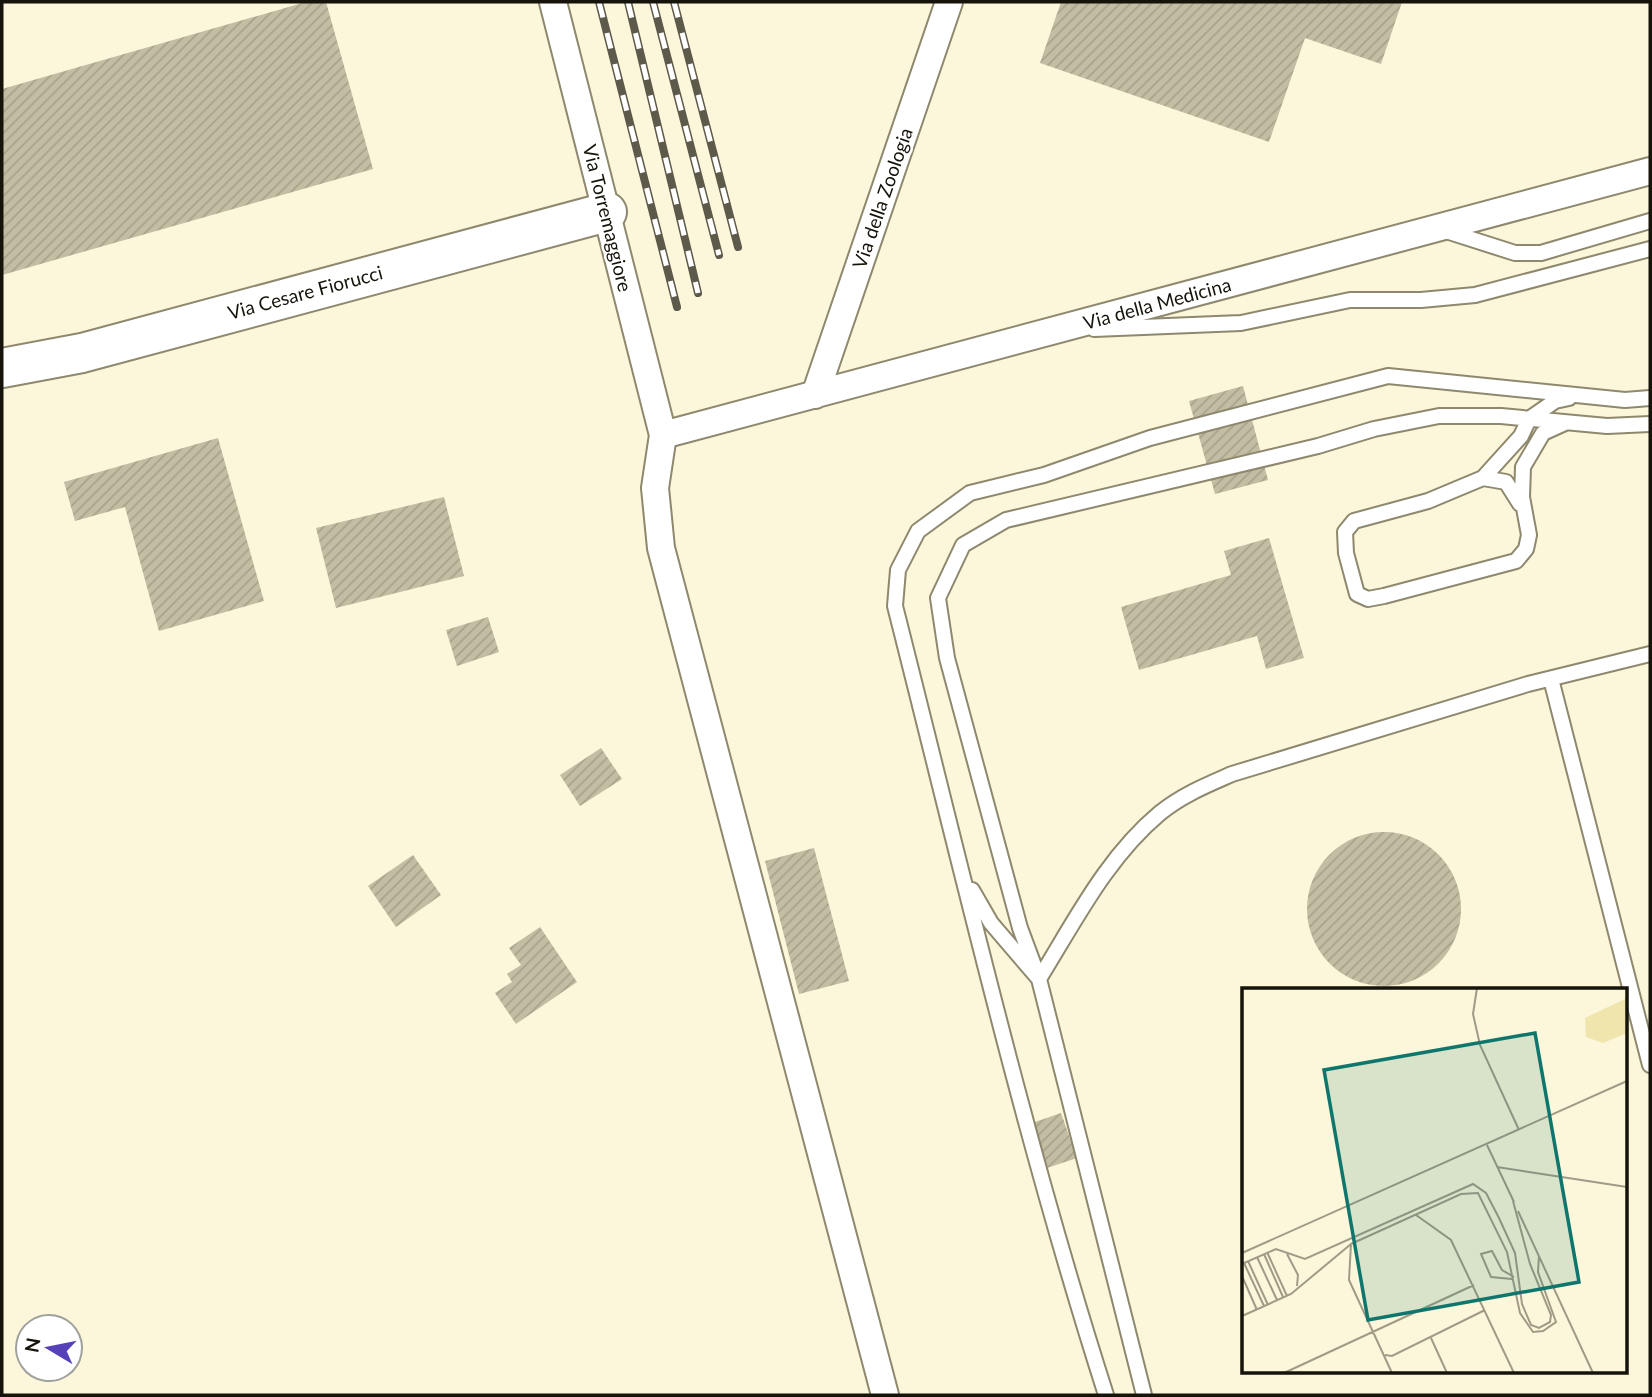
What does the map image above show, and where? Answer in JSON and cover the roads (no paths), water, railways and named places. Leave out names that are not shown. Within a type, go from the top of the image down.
[{"type":"street","name":"Via Torremaggiore","points":[[552,2],[663,435]]},
{"type":"street","name":"Via della Zoologia","points":[[815,395],[949,2]]},
{"type":"street","name":"Via della Medicina","points":[[663,435],[1650,171]]},
{"type":"street","name":"Via Cesare Fiorucci","points":[[2,368],[82,353],[607,212]]},
{"type":"street","points":[[663,435],[656,488],[661,548],[885,1395]]},
{"type":"lane","points":[[1437,228],[1515,253],[1541,253],[1650,220]]},
{"type":"lane","points":[[1054,331],[1241,323],[1350,300],[1421,300],[1475,295],[1650,249]]},
{"type":"lane","points":[[1106,1395],[1066,1268],[895,606],[898,570],[918,531],[970,493],[1044,475],[1150,438],[1388,376],[1625,400],[1650,398]]},
{"type":"lane","points":[[1565,424],[1543,433],[1522,467],[1522,497],[1527,522],[1526,549],[1516,561],[1368,599],[1357,594],[1346,553],[1345,532],[1354,521],[1428,501],[1483,478],[1521,436],[1530,419],[1555,401],[1580,396]]},
{"type":"lane","points":[[1144,1395],[1039,979],[1020,928],[947,658],[938,598],[963,545],[1006,520],[1318,446],[1374,429],[1439,416],[1530,419],[1607,426],[1650,424]]},
{"type":"lane","points":[[1483,478],[1506,482],[1518,498],[1527,522]]},
{"type":"lane","points":[[1039,979],[1110,864],[1160,813],[1195,790],[1232,774],[1551,680],[1650,654]]},
{"type":"lane","points":[[1551,680],[1650,1065]]},
{"type":"lane","points":[[954,837],[965,879],[991,923],[1039,979]]},
{"type":"railway","points":[[599,2],[677,307]]},
{"type":"railway","points":[[628,2],[698,293]]},
{"type":"railway","points":[[653,2],[719,255]]},
{"type":"railway","points":[[674,2],[738,247]]}]
